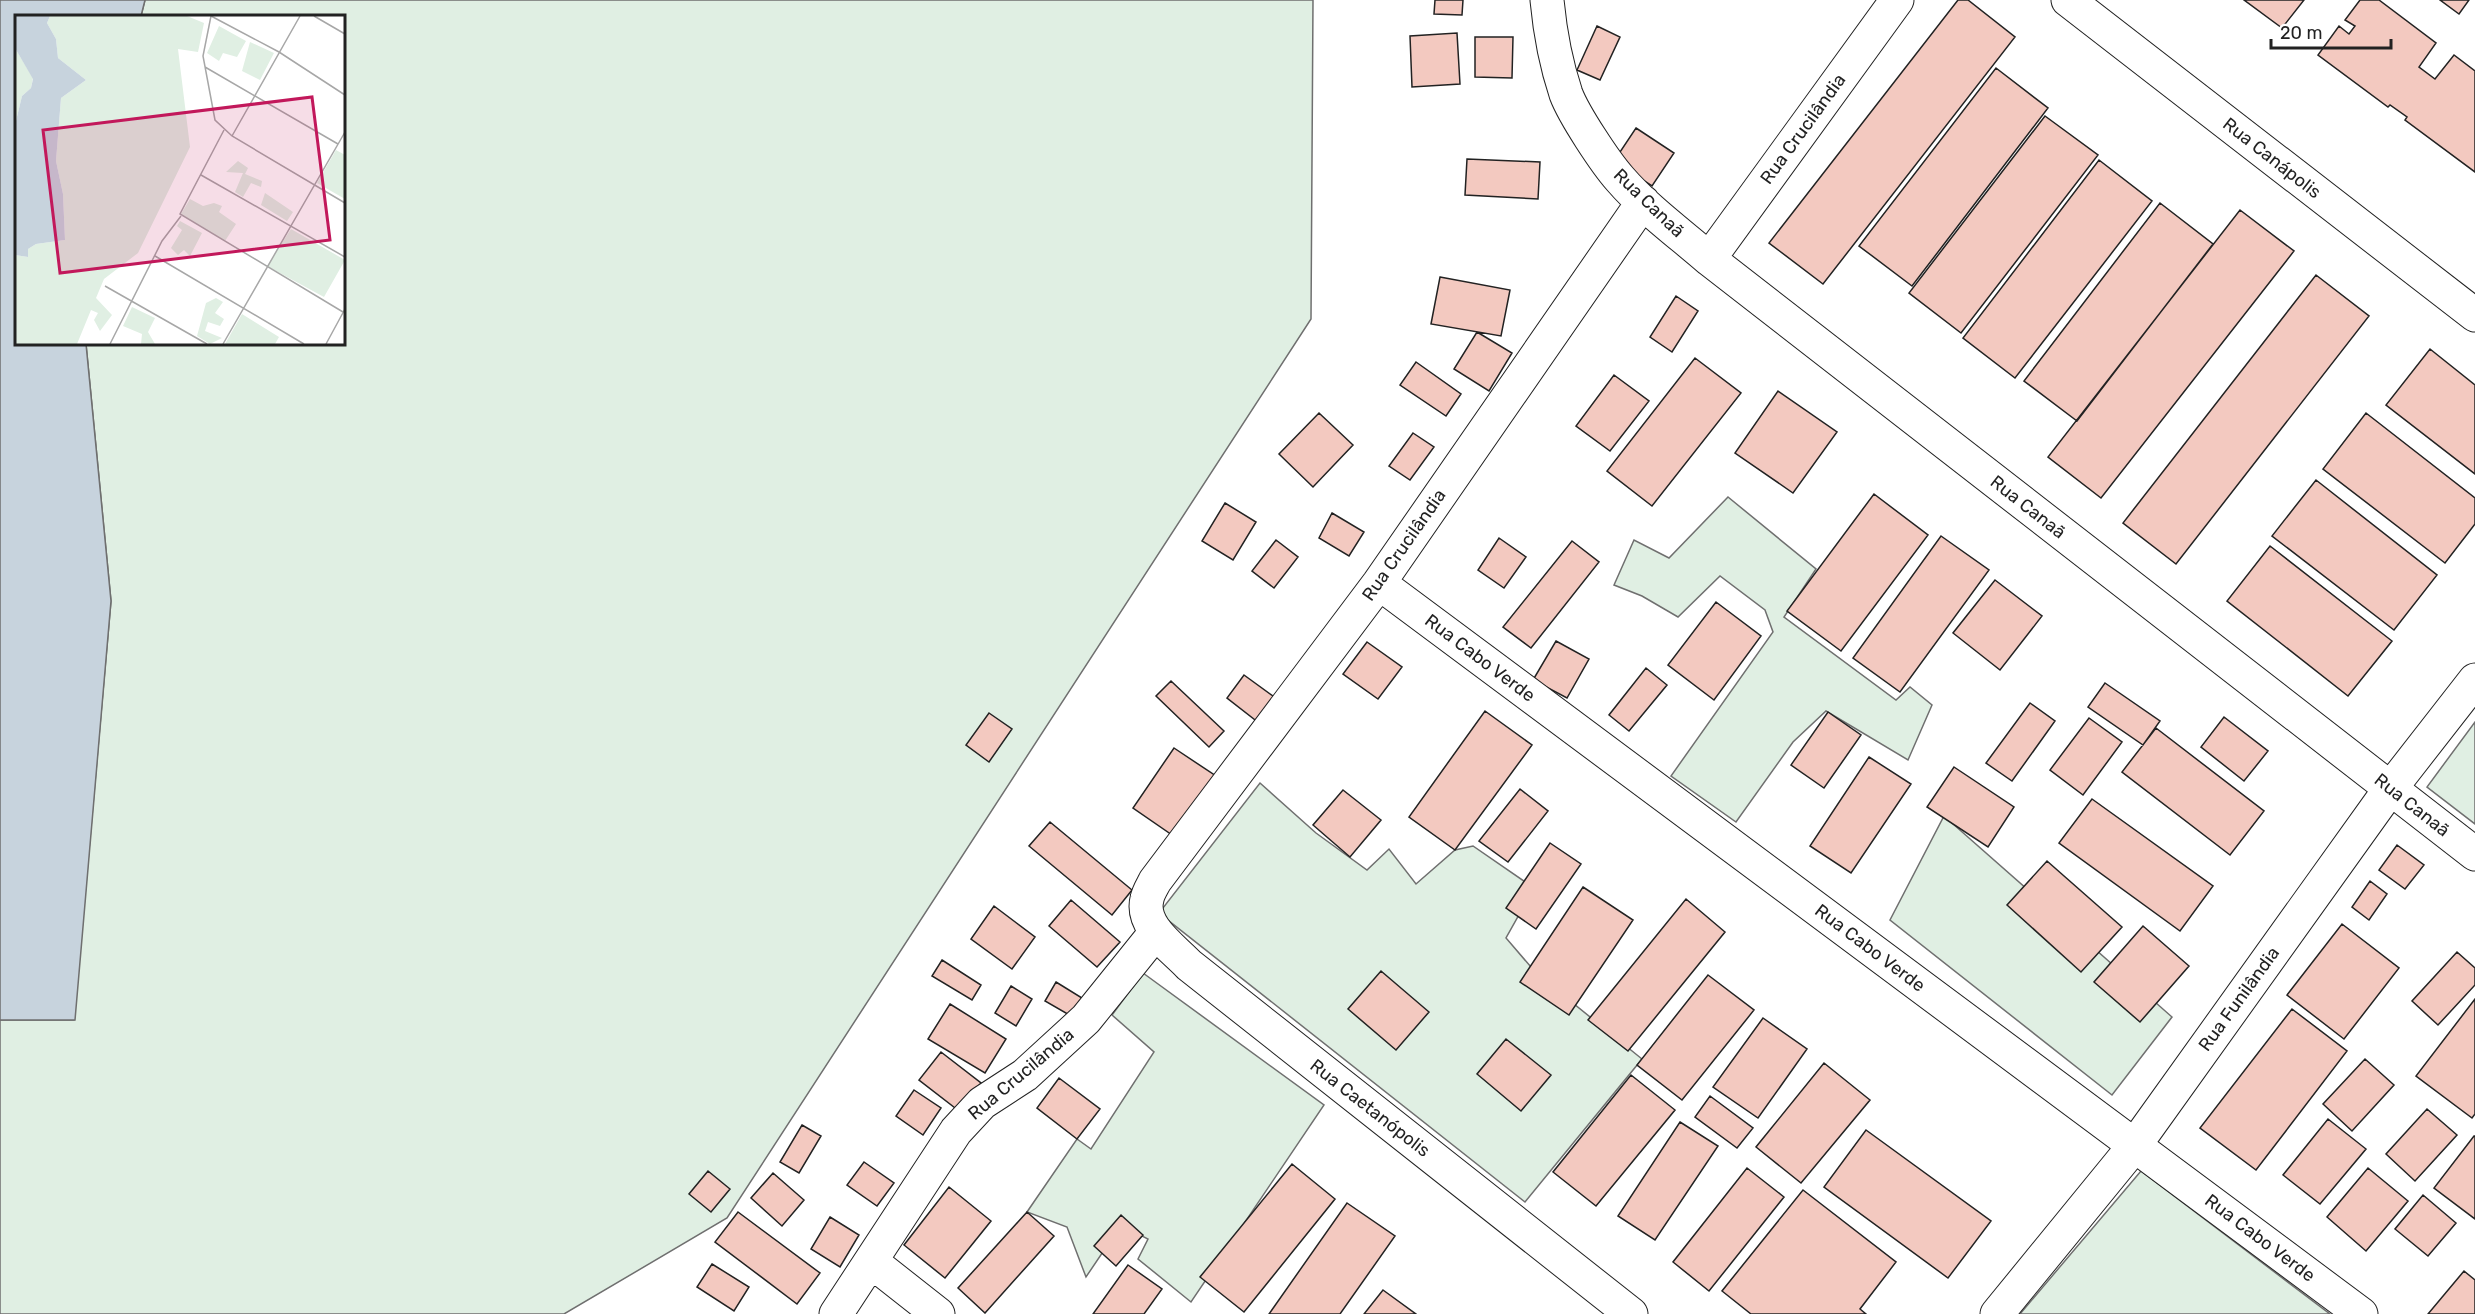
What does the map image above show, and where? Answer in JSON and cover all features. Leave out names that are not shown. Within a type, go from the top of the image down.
[{"type":"street","name":"Rua Canaã","points":[[1547,0],[1550,34],[1567,96],[1595,144],[1620,179],[1643,202],[1709,259],[2475,854]]},
{"type":"street","name":"Rua Crucilândia","points":[[1709,259],[1897,0]]},
{"type":"street","name":"Rua Canápolis","points":[[2068,0],[2475,315]]},
{"type":"street","name":"Rua Crucilândia","points":[[1155,881],[1379,583],[1643,202]]},
{"type":"street","name":"Rua Cabo Verde","points":[[1379,583],[2361,1314]]},
{"type":"street","name":"Rua Funilândia","points":[[1997,1314],[2134,1145],[2390,789],[2475,680]]},
{"type":"street","name":"Rua Caetanópolis","points":[[1155,881],[1146,900],[1146,915],[1156,932],[1189,965],[1631,1314]]},
{"type":"street","name":"Rua Crucilândia","points":[[836,1314],[956,1131],[982,1103],[1025,1075],[1086,1019],[1156,932]]},
{"type":"street","points":[[872,1262],[938,1314]]},
{"type":"green space","points":[[145,0],[1313,0],[1311,319],[727,1218],[564,1314],[0,1314],[0,1020],[74,1020],[111,601],[86,345],[345,345],[345,15],[141,15]]},
{"type":"green space","points":[[1728,497],[1816,569],[1784,617],[1896,700],[1910,687],[1932,705],[1908,760],[1826,711],[1793,742],[1736,822],[1671,776],[1773,632],[1765,610],[1720,576],[1678,617],[1642,596],[1614,585],[1634,540],[1669,558]]},
{"type":"green space","points":[[2475,722],[2475,824],[2427,787]]},
{"type":"green space","points":[[1260,783],[1316,833],[1367,870],[1389,849],[1416,884],[1455,850],[1473,846],[1534,888],[1506,938],[1537,974],[1642,1059],[1525,1202],[1159,913]]},
{"type":"green space","points":[[1944,816],[2172,1017],[2112,1095],[1890,920]]},
{"type":"green space","points":[[1143,973],[1324,1105],[1191,1302],[1138,1259],[1148,1239],[1121,1225],[1086,1277],[1067,1227],[1027,1212],[1077,1139],[1091,1149],[1154,1052],[1112,1015]]},
{"type":"green space","points":[[2141,1171],[2330,1314],[2020,1314]]},
{"type":"shaded area","points":[[0,0],[145,0],[141,15],[15,15],[15,345],[86,345],[111,601],[75,1020],[0,1020]]},
{"type":"building","points":[[1435,0],[1463,0],[1462,15],[1434,14]]},
{"type":"building","points":[[1958,0],[1968,0],[2015,37],[1823,284],[1769,243]]},
{"type":"building","points":[[2244,0],[2304,0],[2282,28]]},
{"type":"building","points":[[2360,0],[2379,0],[2436,43],[2419,67],[2435,79],[2454,55],[2475,71],[2475,172],[2405,120],[2407,117],[2390,105],[2388,107],[2318,55],[2339,26],[2349,34],[2355,26],[2345,20]]},
{"type":"building","points":[[2440,0],[2469,0],[2459,14]]},
{"type":"building","points":[[1597,26],[1620,37],[1600,80],[1577,70]]},
{"type":"building","points":[[1457,33],[1460,84],[1412,87],[1410,36]]},
{"type":"building","points":[[1475,37],[1513,37],[1512,78],[1475,77]]},
{"type":"building","points":[[1996,68],[2048,108],[1912,286],[1859,246]]},
{"type":"building","points":[[2045,116],[2098,155],[1961,333],[1909,293]]},
{"type":"building","points":[[1636,128],[1674,153],[1652,186],[1614,161]]},
{"type":"building","points":[[1467,159],[1540,162],[1538,199],[1465,195]]},
{"type":"building","points":[[2099,160],[2152,201],[2015,378],[1963,338]]},
{"type":"building","points":[[2160,203],[2213,244],[2077,421],[2024,381]]},
{"type":"building","points":[[2240,210],[2294,251],[2101,498],[2048,457]]},
{"type":"building","points":[[2316,275],[2369,316],[2176,564],[2123,523]]},
{"type":"building","points":[[1440,277],[1510,290],[1501,336],[1431,324]]},
{"type":"building","points":[[1676,296],[1698,311],[1672,352],[1650,337]]},
{"type":"building","points":[[1477,332],[1512,353],[1489,391],[1454,369]]},
{"type":"building","points":[[2430,349],[2475,385],[2475,474],[2386,405]]},
{"type":"building","points":[[1695,358],[1741,393],[1652,506],[1607,471]]},
{"type":"building","points":[[1416,362],[1461,394],[1446,416],[1400,385]]},
{"type":"building","points":[[1614,375],[1649,401],[1610,451],[1576,426]]},
{"type":"building","points":[[1778,391],[1837,432],[1793,493],[1735,453]]},
{"type":"building","points":[[1319,413],[1353,445],[1313,487],[1279,454]]},
{"type":"building","points":[[2366,413],[2475,498],[2475,524],[2445,563],[2323,469]]},
{"type":"building","points":[[1413,433],[1434,447],[1410,480],[1389,466]]},
{"type":"building","points":[[2316,480],[2437,575],[2394,630],[2272,536]]},
{"type":"building","points":[[1874,494],[1928,535],[1841,651],[1787,611]]},
{"type":"building","points":[[1225,503],[1256,522],[1233,560],[1202,541]]},
{"type":"building","points":[[1332,513],[1364,532],[1349,556],[1319,538]]},
{"type":"building","points":[[1941,536],[1989,570],[1900,692],[1853,658]]},
{"type":"building","points":[[1499,538],[1526,557],[1504,588],[1478,570]]},
{"type":"building","points":[[1276,540],[1298,557],[1274,588],[1252,571]]},
{"type":"building","points":[[1572,541],[1599,562],[1531,648],[1503,627]]},
{"type":"building","points":[[2270,546],[2392,641],[2348,696],[2227,601]]},
{"type":"building","points":[[1995,580],[2042,616],[2000,670],[1953,633]]},
{"type":"building","points":[[1716,602],[1761,636],[1714,700],[1668,665]]},
{"type":"building","points":[[1556,641],[1589,659],[1567,698],[1533,680]]},
{"type":"building","points":[[1367,642],[1402,667],[1378,699],[1343,674]]},
{"type":"building","points":[[1646,668],[1667,685],[1629,731],[1609,715]]},
{"type":"building","points":[[1244,675],[1277,699],[1259,723],[1227,698]]},
{"type":"building","points":[[1171,681],[1224,731],[1209,747],[1156,696]]},
{"type":"building","points":[[2105,683],[2160,721],[2143,745],[2088,707]]},
{"type":"building","points":[[2030,703],[2055,721],[2012,781],[1986,763]]},
{"type":"building","points":[[1485,711],[1532,745],[1455,850],[1409,817]]},
{"type":"building","points":[[1828,712],[1861,735],[1824,788],[1791,765]]},
{"type":"building","points":[[989,713],[1012,729],[989,762],[966,745]]},
{"type":"building","points":[[2224,717],[2268,751],[2244,781],[2201,747]]},
{"type":"building","points":[[2089,718],[2122,742],[2083,795],[2050,770]]},
{"type":"building","points":[[2156,728],[2264,811],[2230,855],[2122,772]]},
{"type":"building","points":[[1174,748],[1216,776],[1175,837],[1133,808]]},
{"type":"building","points":[[1869,757],[1911,784],[1851,873],[1810,846]]},
{"type":"building","points":[[1954,767],[2014,807],[1988,847],[1927,807]]},
{"type":"building","points":[[1520,789],[1548,811],[1508,862],[1479,841]]},
{"type":"building","points":[[1343,790],[1381,820],[1350,857],[1313,825]]},
{"type":"building","points":[[2092,799],[2213,886],[2180,931],[2059,843]]},
{"type":"building","points":[[1050,822],[1132,890],[1112,915],[1029,846]]},
{"type":"building","points":[[1550,843],[1581,864],[1536,929],[1506,908]]},
{"type":"building","points":[[2397,845],[2424,865],[2405,889],[2379,870]]},
{"type":"building","points":[[2047,861],[2122,927],[2081,972],[2007,905]]},
{"type":"building","points":[[2370,881],[2387,894],[2369,920],[2352,907]]},
{"type":"building","points":[[1583,887],[1633,920],[1569,1015],[1520,982]]},
{"type":"building","points":[[1686,899],[1725,932],[1628,1051],[1588,1020]]},
{"type":"building","points":[[1071,900],[1120,942],[1097,967],[1049,926]]},
{"type":"building","points":[[994,906],[1035,937],[1012,969],[971,939]]},
{"type":"building","points":[[2342,924],[2399,968],[2344,1039],[2287,995]]},
{"type":"building","points":[[2143,926],[2189,966],[2140,1022],[2094,982]]},
{"type":"building","points":[[2457,952],[2475,968],[2475,985],[2438,1025],[2412,1001]]},
{"type":"building","points":[[942,960],[981,985],[972,1000],[932,976]]},
{"type":"building","points":[[1381,971],[1429,1012],[1396,1050],[1348,1009]]},
{"type":"building","points":[[1708,975],[1754,1010],[1682,1100],[1637,1065]]},
{"type":"building","points":[[1056,982],[1082,998],[1071,1016],[1045,1001]]},
{"type":"building","points":[[1011,986],[1032,999],[1016,1026],[995,1013]]},
{"type":"building","points":[[2475,999],[2475,1114],[2472,1118],[2416,1076]]},
{"type":"building","points":[[950,1004],[1006,1039],[985,1073],[928,1039]]},
{"type":"building","points":[[2292,1009],[2347,1051],[2256,1170],[2200,1128]]},
{"type":"building","points":[[1763,1018],[1807,1049],[1758,1118],[1713,1087]]},
{"type":"building","points":[[1506,1039],[1551,1075],[1521,1111],[1477,1074]]},
{"type":"building","points":[[941,1052],[981,1083],[959,1111],[919,1080]]},
{"type":"building","points":[[2365,1059],[2394,1085],[2352,1131],[2323,1104]]},
{"type":"building","points":[[1824,1063],[1870,1100],[1801,1183],[1756,1147]]},
{"type":"building","points":[[1631,1075],[1675,1110],[1596,1206],[1553,1172]]},
{"type":"building","points":[[1059,1078],[1100,1109],[1077,1139],[1037,1108]]},
{"type":"building","points":[[914,1090],[941,1108],[923,1135],[896,1116]]},
{"type":"building","points":[[1710,1096],[1753,1128],[1737,1148],[1695,1117]]},
{"type":"building","points":[[2427,1109],[2457,1135],[2415,1181],[2386,1154]]},
{"type":"building","points":[[2328,1119],[2366,1149],[2320,1204],[2283,1175]]},
{"type":"building","points":[[1680,1122],[1718,1146],[1655,1240],[1618,1216]]},
{"type":"building","points":[[802,1125],[821,1136],[799,1173],[780,1162]]},
{"type":"building","points":[[1866,1130],[1991,1221],[1948,1278],[1824,1187]]},
{"type":"building","points":[[2475,1136],[2475,1219],[2434,1188]]},
{"type":"building","points":[[864,1162],[894,1183],[877,1206],[847,1185]]},
{"type":"building","points":[[1292,1164],[1335,1199],[1244,1312],[1200,1277]]},
{"type":"building","points":[[1747,1168],[1784,1197],[1709,1291],[1673,1262]]},
{"type":"building","points":[[2368,1168],[2408,1201],[2366,1251],[2327,1217]]},
{"type":"building","points":[[708,1171],[730,1189],[711,1212],[689,1194]]},
{"type":"building","points":[[773,1173],[804,1200],[782,1226],[751,1198]]},
{"type":"building","points":[[949,1187],[991,1221],[945,1278],[904,1245]]},
{"type":"building","points":[[1803,1190],[1896,1262],[1860,1309],[1866,1314],[1751,1314],[1722,1291]]},
{"type":"building","points":[[2423,1195],[2456,1223],[2428,1256],[2395,1229]]},
{"type":"building","points":[[1347,1203],[1395,1236],[1340,1314],[1269,1314]]},
{"type":"building","points":[[738,1212],[820,1273],[797,1304],[715,1242]]},
{"type":"building","points":[[1027,1212],[1054,1236],[985,1313],[958,1288]]},
{"type":"building","points":[[1121,1215],[1143,1235],[1116,1266],[1094,1246]]},
{"type":"building","points":[[830,1217],[859,1235],[840,1267],[811,1249]]},
{"type":"building","points":[[712,1264],[749,1287],[734,1311],[697,1287]]},
{"type":"building","points":[[1128,1265],[1162,1289],[1144,1314],[1093,1314]]},
{"type":"building","points":[[2464,1271],[2475,1280],[2475,1314],[2428,1314]]},
{"type":"building","points":[[1383,1290],[1416,1314],[1364,1314]]}]
